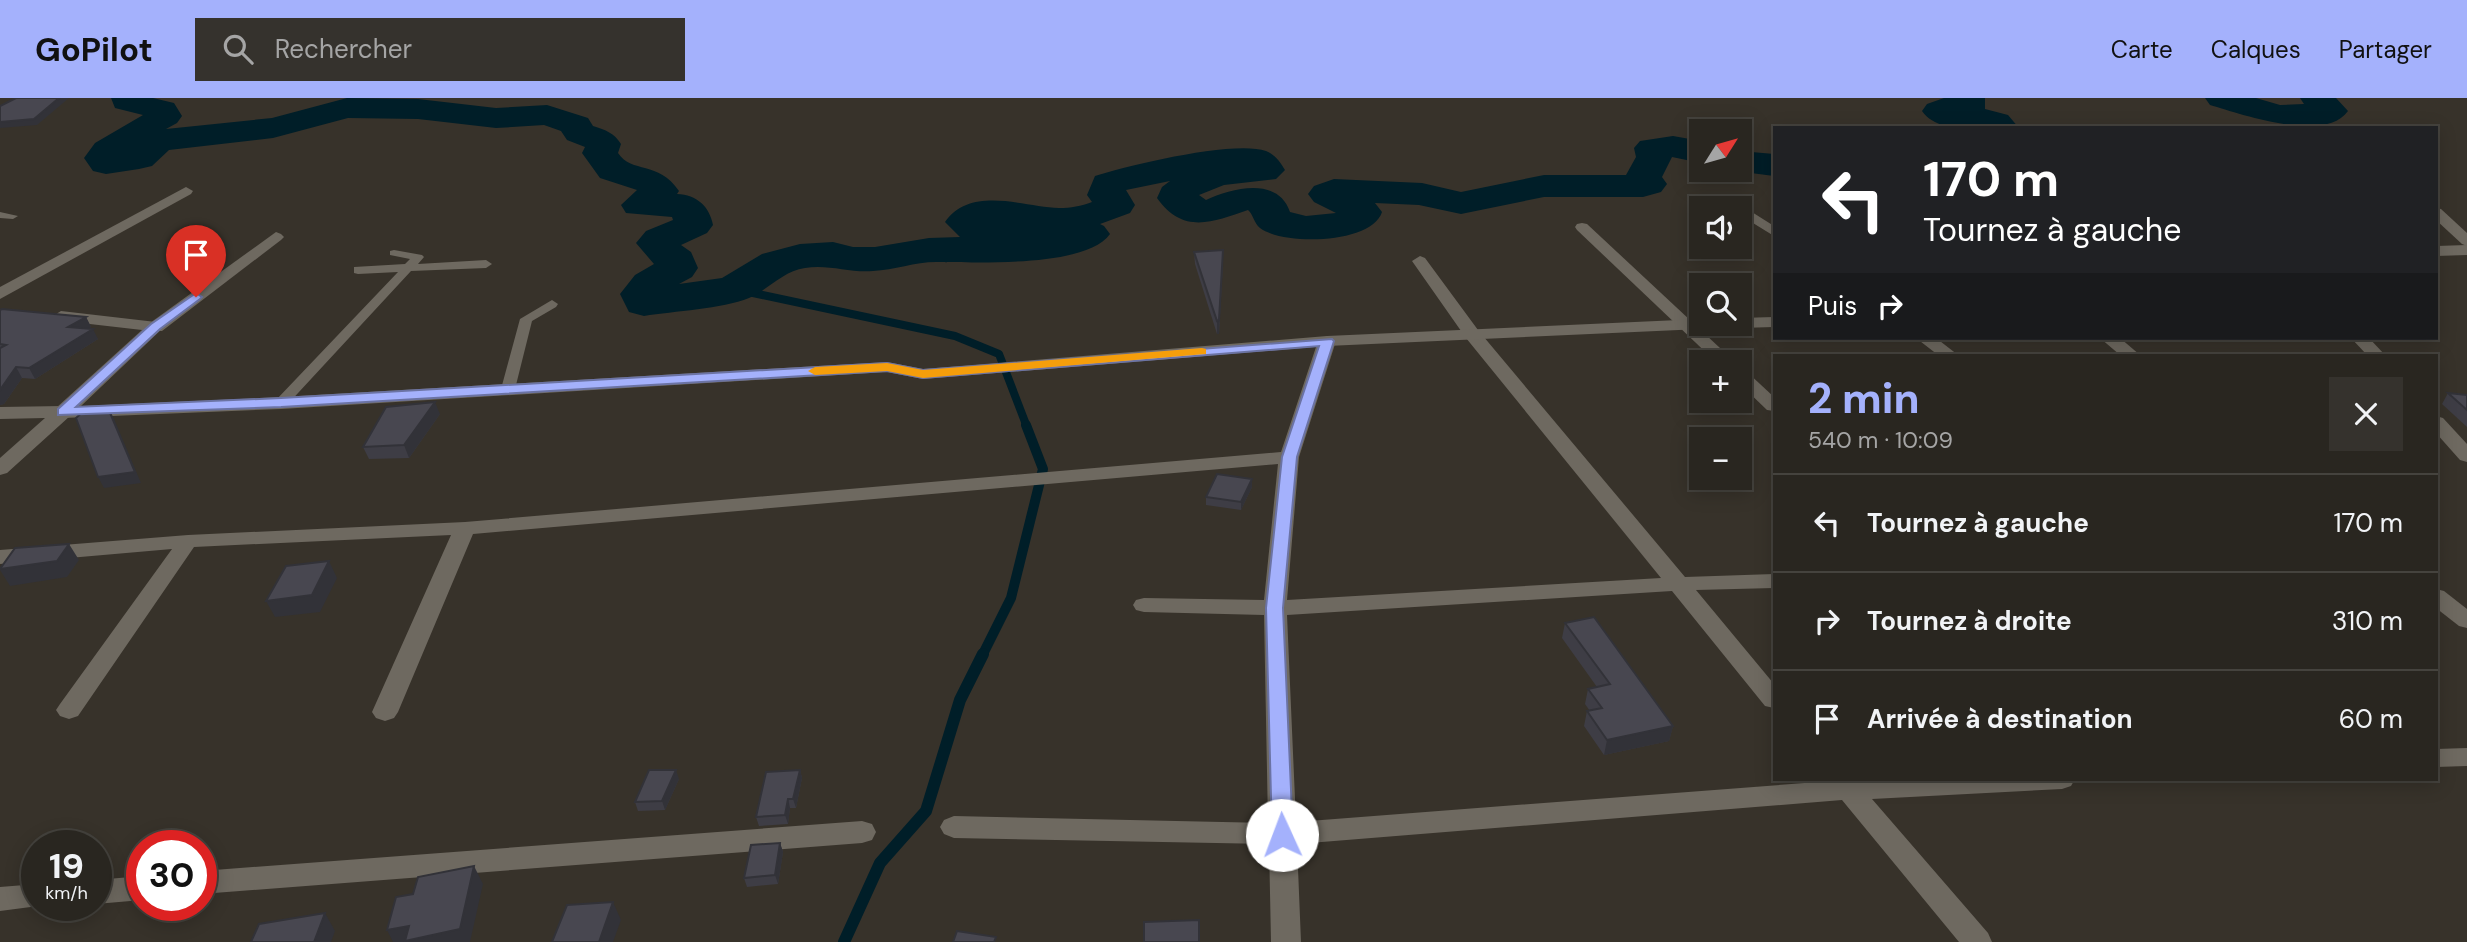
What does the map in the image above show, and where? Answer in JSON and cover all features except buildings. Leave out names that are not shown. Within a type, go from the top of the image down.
[{"type":"street","points":[[0,294],[186,191]]},
{"type":"street","points":[[2438,214],[2467,241]]},
{"type":"street","points":[[1752,217],[1773,231]]},
{"type":"street","points":[[1582,227],[1689,321]]},
{"type":"street","points":[[0,469],[156,327],[276,237]]},
{"type":"street","points":[[2438,251],[2467,250]]},
{"type":"street","points":[[1420,261],[1472,334],[1773,699]]},
{"type":"street","points":[[39,314],[156,327]]},
{"type":"street","points":[[1752,323],[1773,322]]},
{"type":"street","points":[[0,413],[281,402],[887,367],[923,374],[1327,341],[1689,324]]},
{"type":"street","points":[[1703,336],[1715,350]]},
{"type":"street","points":[[1928,340],[1948,354]]},
{"type":"street","points":[[2112,340],[2130,354]]},
{"type":"street","points":[[2362,340],[2375,354]]},
{"type":"street","points":[[1286,942],[1275,608],[1289,457],[1327,341]]},
{"type":"street","points":[[1752,386],[1773,405]]},
{"type":"street","points":[[2438,424],[2467,456]]},
{"type":"street","points":[[0,557],[188,541],[465,528],[1289,457]]},
{"type":"street","points":[[385,712],[465,528]]},
{"type":"street","points":[[69,710],[188,541]]},
{"type":"street","points":[[1144,605],[1275,608],[1678,584],[1773,581]]},
{"type":"street","points":[[2438,598],[2467,621]]},
{"type":"street","points":[[2438,758],[2467,757]]},
{"type":"street","points":[[954,827],[1282,835],[1844,785],[1989,781]]},
{"type":"street","points":[[1844,785],[1977,942]]},
{"type":"street","points":[[217,883],[862,832]]},
{"type":"street","points":[[0,899],[21,897]]},
{"type":"lane","points":[[0,215],[13,216]]},
{"type":"lane","points":[[281,402],[418,257],[394,253]]},
{"type":"lane","points":[[358,271],[486,264]]},
{"type":"lane","points":[[508,389],[526,319],[552,304]]},
{"type":"waterway","points":[[127,98],[126,101],[162,110],[165,116],[107,150],[102,158],[106,163],[139,158],[151,145],[162,140],[273,128],[347,108],[418,109],[496,118],[547,115],[576,125],[579,133],[594,137],[604,144],[600,153],[613,170],[644,178],[660,191],[640,205],[681,205],[691,214],[693,225],[656,243],[676,261],[677,268],[650,284],[642,294],[644,303],[734,289],[777,263],[800,256],[833,254],[852,259],[875,259],[929,250],[1032,249],[1055,246],[1090,234],[1004,235],[974,229],[965,222],[988,212],[1062,220],[1083,217],[1116,205],[1106,195],[1108,184],[1231,158],[1254,159],[1262,163],[1267,170],[1204,179],[1187,186],[1175,195],[1176,198],[1201,213],[1250,198],[1269,206],[1273,219],[1294,226],[1318,228],[1341,224],[1362,216],[1363,212],[1327,194],[1334,190],[1422,194],[1461,203],[1544,186],[1643,186],[1648,184],[1642,180],[1654,157],[1652,148],[1673,146],[1689,149]]},
{"type":"waterway","points":[[1969,98],[1970,107],[1944,108],[1939,111],[1955,117],[1988,119],[2000,126]]},
{"type":"waterway","points":[[2221,98],[2278,115],[2326,114],[2331,111],[2316,98]]},
{"type":"waterway","points":[[1752,163],[1773,165]]},
{"type":"waterway","points":[[734,289],[955,336],[999,354],[1027,427]]},
{"type":"waterway","points":[[844,942],[880,863],[926,811],[960,700],[1011,598],[1043,469],[1026,425]]},
{"type":"slow traffic","points":[[815,371],[887,367],[923,374],[1202,351]]},
{"type":"route","points":[[196,297],[156,327],[63,412],[887,367],[923,374],[1327,341],[1289,457],[1275,608],[1282,835]]}]
